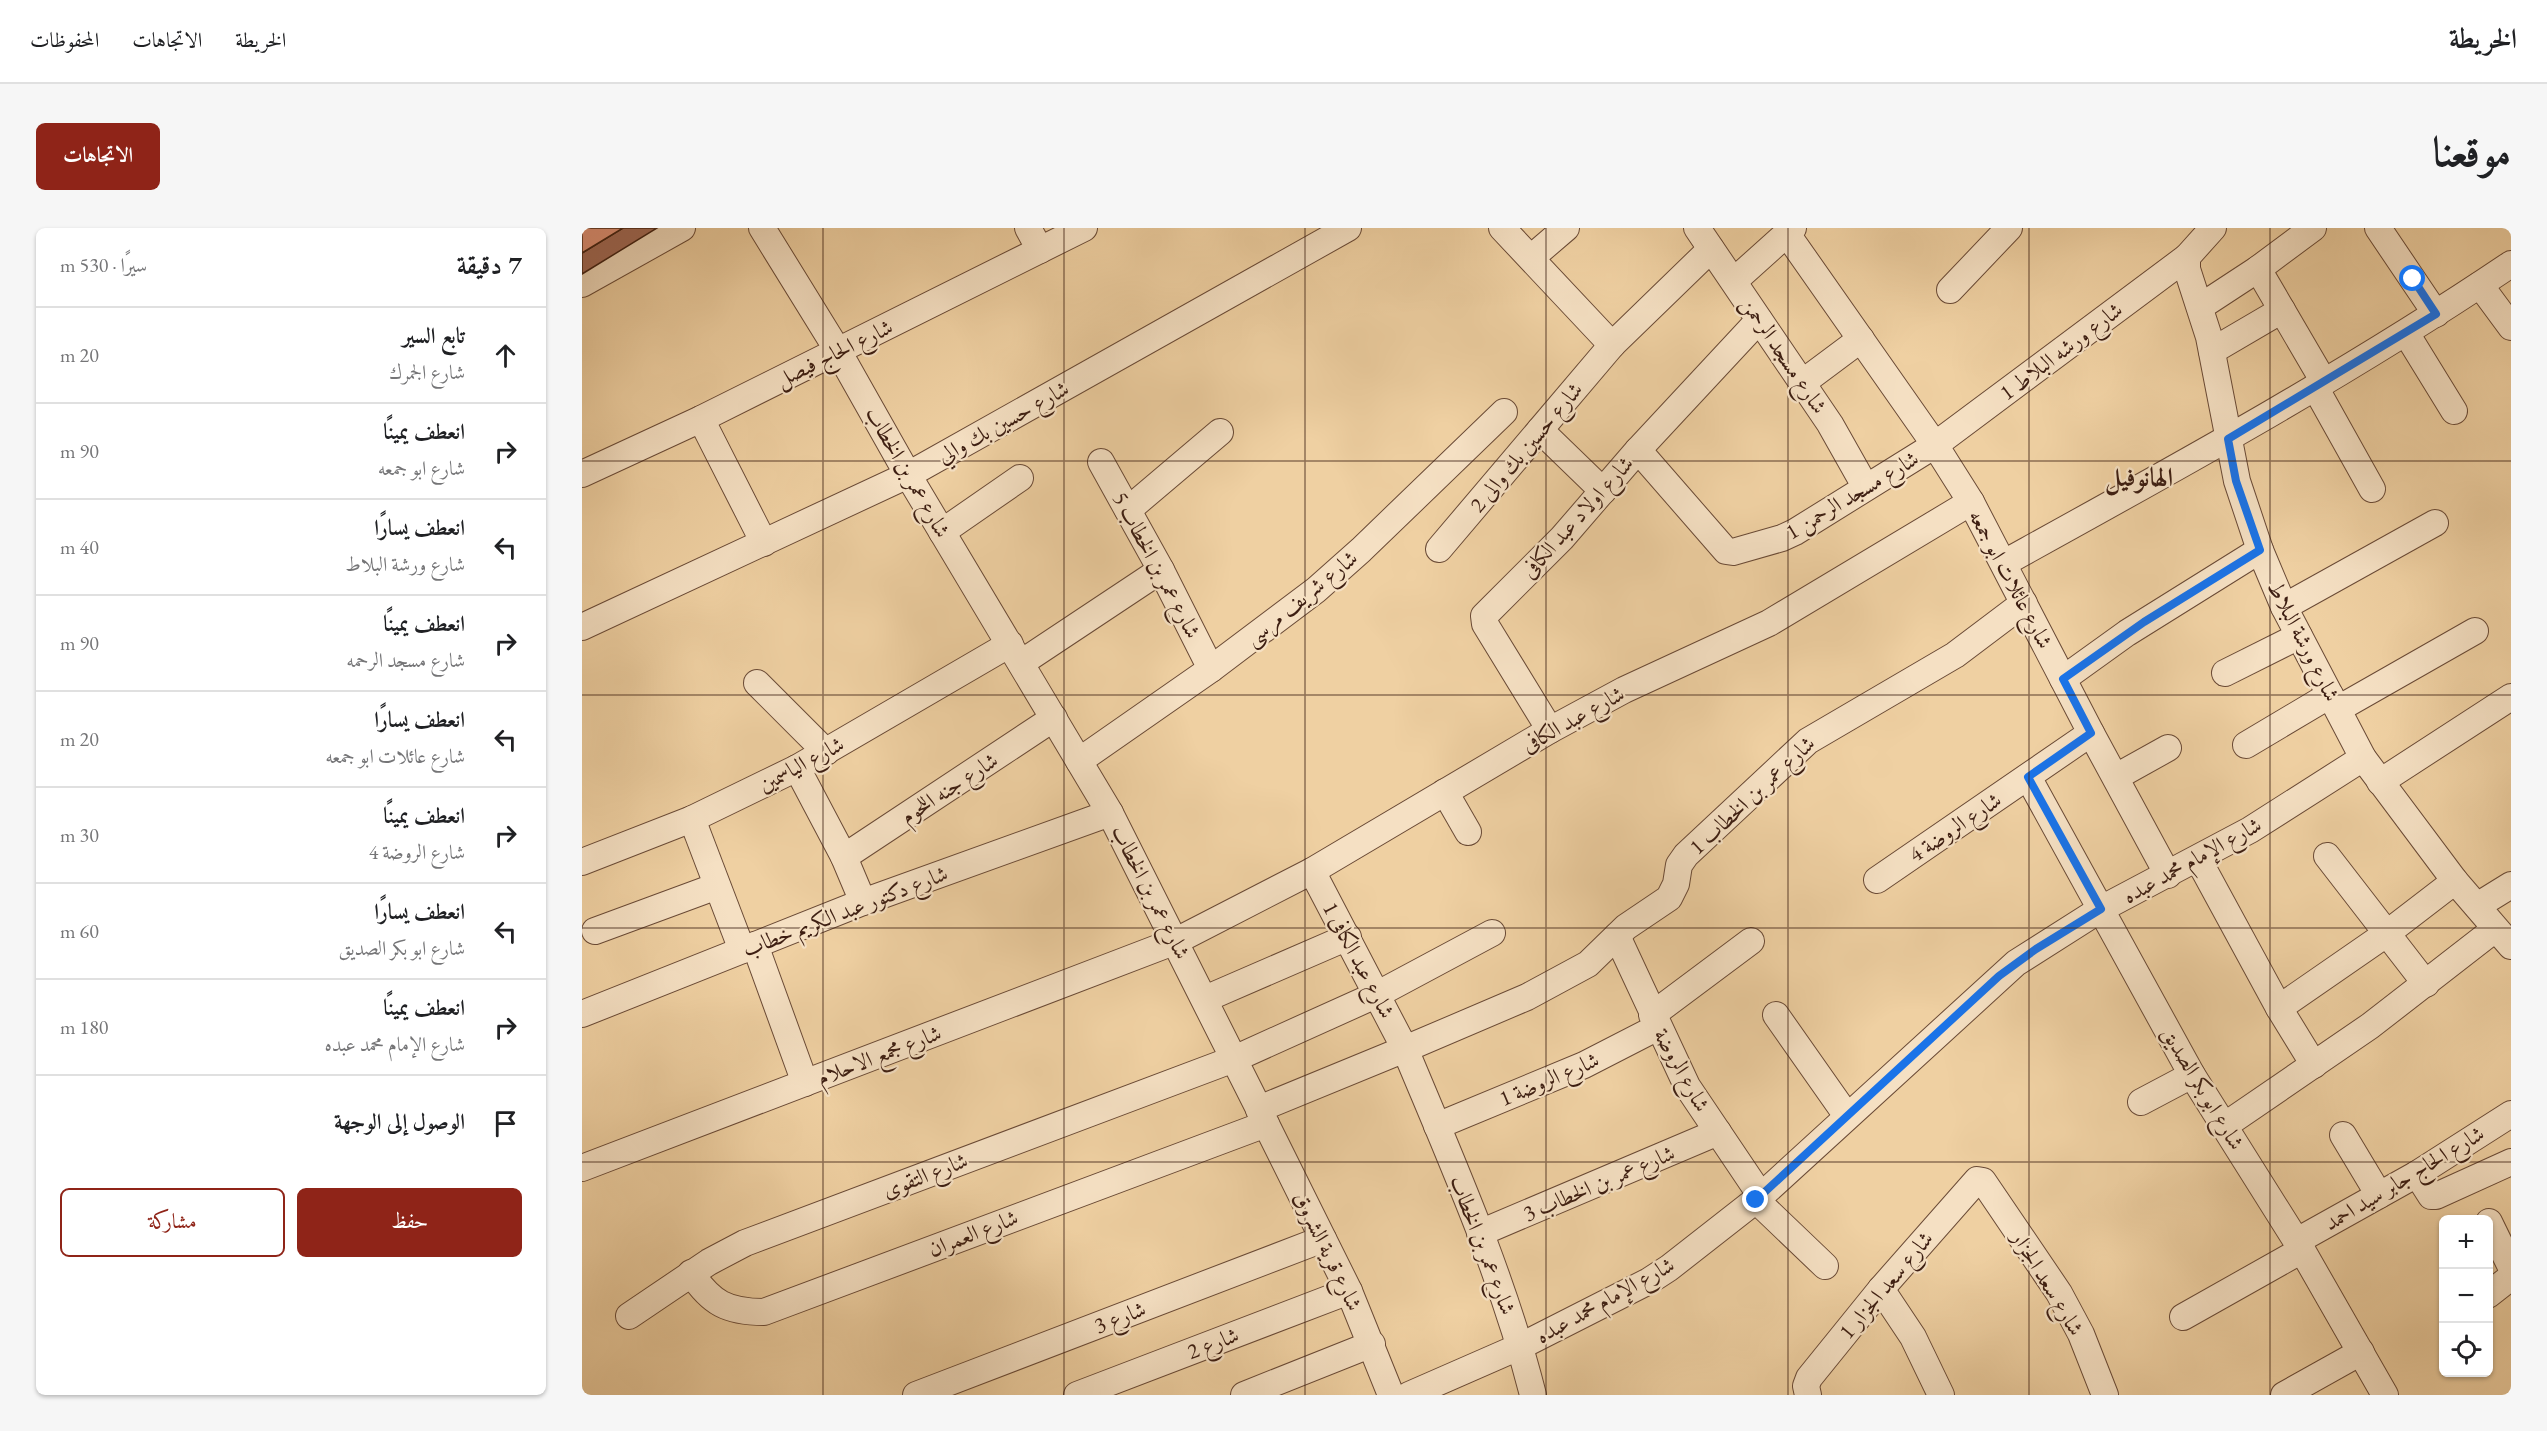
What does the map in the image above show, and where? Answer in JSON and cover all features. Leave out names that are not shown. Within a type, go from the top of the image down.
[{"type":"street","points":[[582,284],[682,228]]},
{"type":"street","name":"شارع عمر بن الخطاب","points":[[762,228],[838,351],[908,475],[1110,813],[1262,1117]]},
{"type":"street","name":"شارع الحاج فيصل","points":[[582,474],[701,419],[838,351],[1034,239],[1084,228]]},
{"type":"street","name":"شارع حسين بك والي","points":[[582,627],[908,475],[1348,228]]},
{"type":"street","points":[[1502,228],[1612,345]]},
{"type":"street","points":[[1531,258],[1566,228]]},
{"type":"street","name":"شارع مسجد الرحمن","points":[[1697,228],[1830,424],[1865,486]]},
{"type":"street","points":[[1950,290],[2009,228]]},
{"type":"street","points":[[2187,257],[2213,228]]},
{"type":"street","points":[[2200,307],[2258,269],[2313,228]]},
{"type":"street","points":[[2378,228],[2436,314]]},
{"type":"street","points":[[1734,281],[1790,231]]},
{"type":"street","name":"شارع عائلات ابو جمعه","points":[[1790,231],[1971,502],[2168,875]]},
{"type":"street","name":"شارع حسين بك والى 2","points":[[1439,549],[1612,345],[1711,249]]},
{"type":"street","name":"شارع ورشة البلاط","points":[[2187,257],[2187,269],[2212,351],[2236,481],[2260,550],[2284,607],[2363,758],[2455,881],[2503,938]]},
{"type":"street","name":"شارع ورشه البلاط 1","points":[[1935,445],[2187,257]]},
{"type":"street","points":[[2004,563],[2228,439],[2406,333],[2511,264]]},
{"type":"street","points":[[2258,269],[2282,310],[2372,489]]},
{"type":"street","points":[[2480,285],[2511,327]]},
{"type":"street","points":[[2212,351],[2282,310]]},
{"type":"street","name":"شارع اولاد عبد الكافى","points":[[1550,730],[1484,619],[1562,538],[1638,450],[1759,320]]},
{"type":"street","points":[[2406,333],[2454,411]]},
{"type":"street","points":[[1802,383],[1861,339]]},
{"type":"street","name":"شارع شريف مرسى","points":[[1079,761],[1211,669],[1316,590],[1361,550],[1504,412]]},
{"type":"street","points":[[701,419],[764,543]]},
{"type":"street","points":[[1540,430],[1603,490]]},
{"type":"street","points":[[1128,510],[1220,432]]},
{"type":"street","name":"شارع مسجد الرحمن 1","points":[[1638,450],[1726,550],[1734,552],[1782,538],[1794,532],[1865,486],[1935,445]]},
{"type":"street","name":"شارع عمر بن الخطاب 5","points":[[1101,462],[1161,570],[1211,669]]},
{"type":"street","points":[[942,532],[1020,478]]},
{"type":"street","name":"شارع عبد الكافى","points":[[1176,941],[1312,872],[1550,730],[1623,690],[1769,623],[1971,502]]},
{"type":"street","points":[[2284,607],[2435,523]]},
{"type":"street","points":[[2063,679],[2136,627],[2260,550]]},
{"type":"street","name":"شارع الياسمين","points":[[582,862],[692,819],[797,768],[1016,654],[1161,570]]},
{"type":"street","name":"شارع عمر بن الخطاب 1","points":[[1406,1049],[1527,997],[1588,964],[1628,925],[1669,898],[1676,884],[1679,865],[1686,855],[1808,741],[1955,655],[2024,603]]},
{"type":"street","points":[[2246,745],[2475,631]]},
{"type":"street","points":[[2225,673],[2299,636]]},
{"type":"street","points":[[758,683],[826,752]]},
{"type":"street","points":[[2380,782],[2511,697]]},
{"type":"street","name":"شارع جنه اللحوم","points":[[844,857],[1054,718]]},
{"type":"street","name":"شارع الروضة 4","points":[[1877,880],[2091,733]]},
{"type":"street","points":[[2115,777],[2168,748]]},
{"type":"street","name":"شارع الإمام محمد عبده","points":[[1409,1395],[1521,1346],[1669,1268],[1759,1198],[1999,976],[2036,949],[2101,909],[2250,830],[2363,758]]},
{"type":"street","points":[[797,768],[844,857],[863,902]]},
{"type":"street","name":"شارع ابو بكر الصديق","points":[[2028,777],[2192,1075],[2299,1246],[2385,1395]]},
{"type":"street","points":[[1445,792],[1468,832]]},
{"type":"street","name":"شارع دكتور عبد الكريم خطاب","points":[[582,1014],[863,902],[1110,813]]},
{"type":"street","points":[[692,819],[717,886],[748,947],[805,1083]]},
{"type":"street","points":[[2327,856],[2426,984]]},
{"type":"street","points":[[2198,859],[2279,1008],[2314,1065]]},
{"type":"street","name":"شارع عبد الكافى 1","points":[[1312,872],[1406,1049]]},
{"type":"street","points":[[2279,1008],[2386,934],[2455,881]]},
{"type":"street","points":[[2477,906],[2511,885]]},
{"type":"street","points":[[595,931],[717,886]]},
{"type":"street","name":"شارع التقوى","points":[[629,1316],[692,1273],[745,1243],[1234,1059],[1378,994],[1492,933]]},
{"type":"street","name":"شارع الروضة","points":[[1617,936],[1687,1086],[1759,1198],[1825,1266]]},
{"type":"street","points":[[1204,999],[1348,937]]},
{"type":"street","points":[[2224,1126],[2314,1065],[2426,984],[2503,938]]},
{"type":"street","name":"شارع مجمع الاحلام","points":[[582,1168],[1176,941]]},
{"type":"street","name":"شارع الروضة 1","points":[[1437,1126],[1584,1065],[1655,1021],[1750,941]]},
{"type":"street","points":[[1776,1015],[1847,1116]]},
{"type":"street","points":[[1262,1117],[1406,1049]]},
{"type":"street","name":"شارع عمر بن الخطاب","points":[[1406,1049],[1480,1233],[1521,1346],[1533,1395]]},
{"type":"street","points":[[2141,1102],[2192,1075]]},
{"type":"street","name":"شارع الحاج جابر سيد احمد","points":[[2183,1317],[2511,1114]]},
{"type":"street","name":"شارع قرية الشروق","points":[[1262,1117],[1349,1291],[1391,1395]]},
{"type":"street","name":"شارع العمران","points":[[692,1273],[704,1291],[721,1305],[742,1312],[764,1312],[1262,1117]]},
{"type":"street","name":"شارع عمر بن الخطاب 3","points":[[1480,1233],[1718,1132]]},
{"type":"street","points":[[2343,1135],[2379,1195]]},
{"type":"street","points":[[2417,1174],[2431,1196],[2436,1196],[2511,1162]]},
{"type":"street","name":"شارع سعد الجزار 1","points":[[1808,1395],[1806,1386],[1809,1378],[1881,1289],[1977,1180]]},
{"type":"street","name":"شارع سعد الجزار","points":[[1977,1180],[1983,1181],[2059,1293],[2081,1334],[2105,1395]]},
{"type":"street","points":[[2493,1230],[2511,1267]]},
{"type":"street","name":"شارع 3","points":[[916,1395],[1323,1239]]},
{"type":"street","points":[[2493,1291],[2511,1277]]},
{"type":"street","points":[[1881,1289],[1913,1337],[1941,1395]]},
{"type":"street","name":"شارع 2","points":[[1077,1395],[1349,1291]]},
{"type":"street","points":[[1244,1395],[1372,1344]]},
{"type":"street","points":[[2284,1395],[2361,1352]]},
{"type":"building","points":[[582,228],[623,228],[582,253]]},
{"type":"district","name":"الهانوفيل","points":[[2139,477]]},
{"type":"route","points":[[1756,1200],[1999,976],[2036,949],[2101,909],[2028,777],[2091,733],[2063,679],[2127,633],[2260,550],[2236,481],[2228,439],[2436,314],[2413,279]]}]
